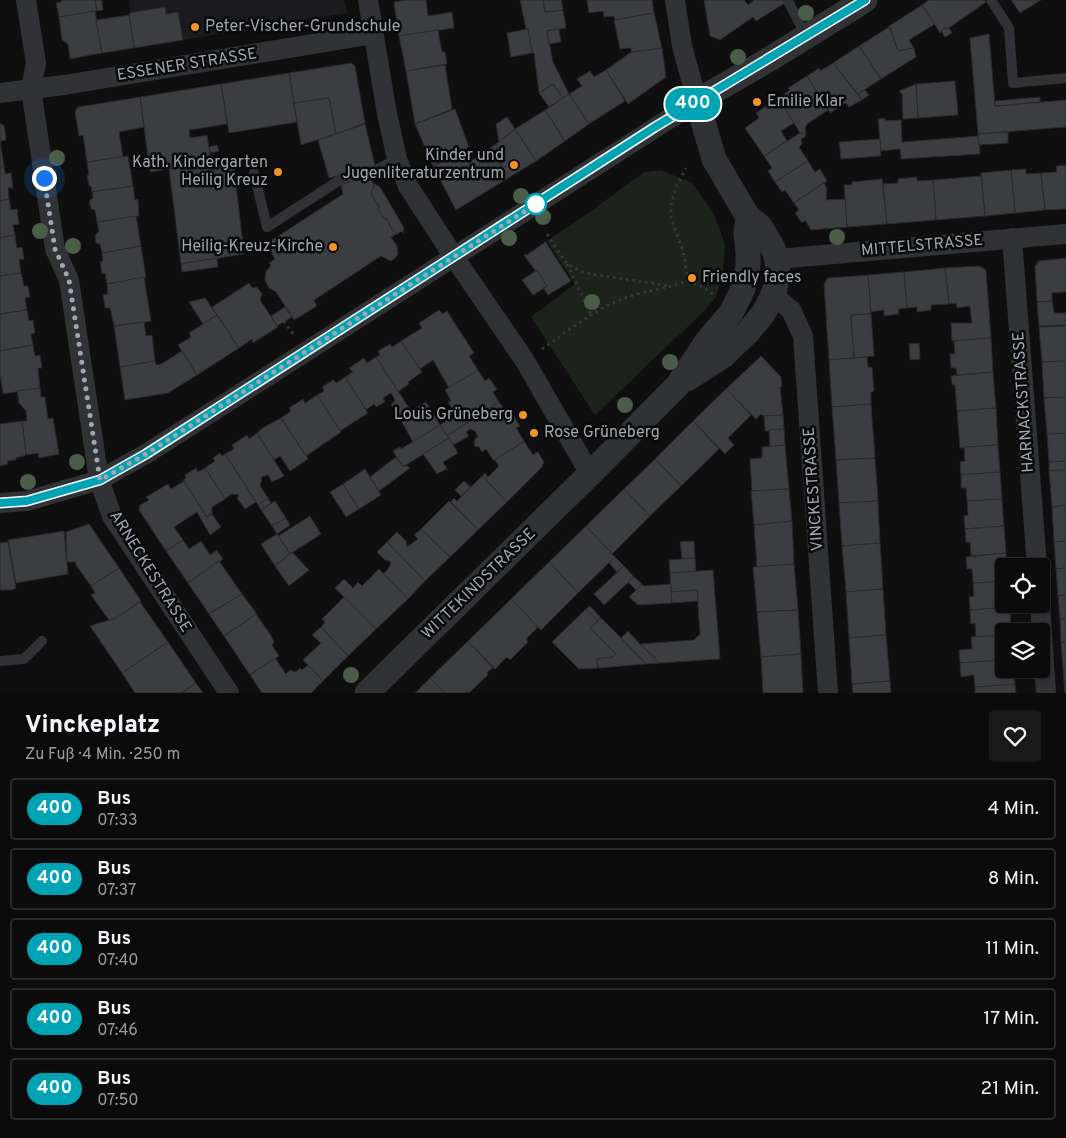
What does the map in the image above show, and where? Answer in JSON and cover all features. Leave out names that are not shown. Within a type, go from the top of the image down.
[{"type":"street","name":"ARNECKESTRASSE","points":[[26,0],[36,63],[31,89],[55,249],[69,280],[100,480],[112,516],[228,693]]},
{"type":"street","points":[[368,0],[387,114],[397,159],[408,186],[525,361],[590,474]]},
{"type":"street","points":[[675,0],[682,46],[714,159],[748,217],[760,226],[777,259],[778,276],[773,295],[763,314],[740,340],[723,356],[677,386]]},
{"type":"street","points":[[0,503],[27,501],[100,480],[146,454],[697,101],[806,36],[852,3]]},
{"type":"street","name":"ESSENER STRASSE","points":[[0,93],[374,34]]},
{"type":"street","points":[[677,386],[708,340],[731,312],[743,289],[748,267],[746,234],[748,217]]},
{"type":"street","name":"MITTELSTRASSE","points":[[777,259],[1066,234]]},
{"type":"street","name":"HARNACKSTRASSE","points":[[1012,238],[1036,558]]},
{"type":"street","name":"VINCKESTRASSE","points":[[773,295],[792,310],[803,336],[828,693]]},
{"type":"street","name":"WITTEKINDSTRASSE","points":[[367,693],[677,386]]},
{"type":"street","points":[[1041,613],[1046,693]]},
{"type":"lane","points":[[991,0],[1009,28],[1013,82],[1066,78]]},
{"type":"lane","points":[[788,1],[806,36]]},
{"type":"lane","points":[[370,172],[397,159]]},
{"type":"lane","points":[[254,173],[267,227],[340,180]]},
{"type":"lane","points":[[0,661],[24,659],[42,642]]},
{"type":"path","points":[[686,168],[676,187],[671,206],[671,218],[683,251],[688,280]]},
{"type":"path","points":[[547,234],[567,264],[591,315]]},
{"type":"path","points":[[567,264],[585,273],[673,287]]},
{"type":"path","points":[[525,361],[599,309],[626,298],[673,287],[688,280]]},
{"type":"path","points":[[688,280],[706,289],[716,297]]},
{"type":"path","points":[[284,321],[293,334]]},
{"type":"shaded area","name":"Peter-Vischer-Grundschule","points":[[129,0],[344,0],[347,13],[134,48]]},
{"type":"shaded area","points":[[661,170],[692,183],[711,209],[725,245],[723,272],[716,297],[699,316],[595,415],[531,317],[575,284],[547,241],[644,172]]},
{"type":"building","points":[[61,0],[95,0],[97,11],[59,17],[56,3],[61,2]]},
{"type":"building","points":[[95,0],[102,0],[103,10],[97,11]]},
{"type":"building","points":[[426,0],[428,16],[452,12],[454,28],[399,36],[394,2]]},
{"type":"building","points":[[520,0],[543,0],[545,12],[563,10],[566,28],[547,31],[553,62],[569,94],[563,98],[553,84],[539,93],[534,53],[532,53]]},
{"type":"building","points":[[543,0],[561,0],[563,10],[545,12]]},
{"type":"building","points":[[587,0],[652,0],[654,13],[616,20],[613,16],[604,17],[603,11],[589,13]]},
{"type":"building","points":[[704,0],[744,0],[748,5],[754,0],[782,0],[785,3],[756,21],[753,17],[720,40],[710,36]]},
{"type":"building","points":[[929,0],[984,0],[986,2],[940,33],[922,5]]},
{"type":"building","points":[[1011,0],[1041,0],[1020,13]]},
{"type":"building","points":[[922,5],[935,24],[909,40],[914,48],[898,51],[889,26]]},
{"type":"building","points":[[165,7],[166,14],[178,12],[183,40],[134,48],[129,13]]},
{"type":"building","points":[[95,11],[102,53],[70,59],[68,44],[62,40],[59,17]]},
{"type":"building","points":[[654,13],[662,48],[631,52],[631,48],[620,49],[614,20]]},
{"type":"building","points":[[129,15],[134,48],[102,53],[96,20]]},
{"type":"building","points":[[889,27],[898,51],[914,48],[916,57],[881,79],[859,46]]},
{"type":"building","points":[[949,28],[952,33],[945,37],[941,31]]},
{"type":"building","points":[[528,29],[532,53],[511,57],[507,33]]},
{"type":"building","points":[[559,29],[561,42],[549,44],[547,31]]},
{"type":"building","points":[[438,30],[442,52],[445,52],[447,64],[406,71],[399,36]]},
{"type":"building","points":[[989,34],[995,106],[1066,100],[1066,127],[978,134],[970,38]]},
{"type":"building","points":[[859,46],[881,79],[858,94],[833,63]]},
{"type":"building","points":[[662,48],[666,77],[628,104],[606,70],[631,52]]},
{"type":"building","points":[[351,63],[355,66],[365,123],[336,134],[329,98],[294,103],[289,73]]},
{"type":"building","points":[[833,63],[862,100],[849,107],[846,103],[830,113],[807,76],[819,68],[820,71]]},
{"type":"building","points":[[445,65],[452,109],[415,124],[406,71]]},
{"type":"building","points":[[606,70],[625,101],[589,124],[569,94],[582,86],[577,79],[590,71],[594,77]]},
{"type":"building","points":[[289,73],[297,122],[229,133],[221,84]]},
{"type":"building","points":[[807,76],[828,110],[807,124],[805,128],[806,134],[800,133],[778,98],[790,90],[788,88]]},
{"type":"building","points":[[955,81],[958,115],[918,118],[916,84]]},
{"type":"building","points":[[221,84],[227,124],[189,130],[190,138],[207,135],[211,162],[150,172],[140,97]]},
{"type":"building","points":[[553,84],[563,98],[549,107],[539,93]]},
{"type":"building","points":[[916,84],[918,118],[903,119],[902,94],[899,91]]},
{"type":"building","points":[[865,90],[869,95],[862,100],[858,94]]},
{"type":"building","points":[[569,94],[589,124],[565,141],[545,110]]},
{"type":"building","points":[[140,97],[144,127],[119,132],[123,157],[87,162],[83,135],[79,136],[75,112],[78,107]]},
{"type":"building","points":[[1040,97],[1040,102],[995,106],[995,101]]},
{"type":"building","points":[[329,98],[336,134],[301,145],[294,103]]},
{"type":"building","points":[[778,98],[794,123],[781,131],[787,141],[764,156],[745,128],[759,118],[756,113]]},
{"type":"building","points":[[455,109],[469,147],[433,166],[415,124]]},
{"type":"building","points":[[545,110],[565,141],[536,161],[515,129]]},
{"type":"building","points":[[507,117],[515,129],[499,142],[496,124]]},
{"type":"building","points":[[885,118],[885,121],[901,120],[902,142],[979,136],[980,154],[901,159],[900,149],[881,151],[878,119]]},
{"type":"building","points":[[0,123],[4,126],[6,140],[0,141]]},
{"type":"building","points":[[365,124],[375,166],[329,178],[318,140]]},
{"type":"building","points":[[515,129],[536,161],[505,180],[496,144]]},
{"type":"building","points":[[1008,132],[1008,143],[979,145],[978,134]]},
{"type":"building","points":[[800,133],[806,134],[801,139],[802,144],[799,147],[808,161],[775,182],[768,171],[772,168],[764,156]]},
{"type":"building","points":[[880,139],[881,156],[841,159],[839,142]]},
{"type":"building","points":[[0,141],[4,166],[0,167]]},
{"type":"building","points":[[496,144],[505,180],[456,210],[433,166],[462,151],[468,163]]},
{"type":"building","points":[[217,145],[219,151],[210,153],[209,147]]},
{"type":"building","points":[[128,156],[133,186],[92,192],[87,175],[89,175],[87,162]]},
{"type":"building","points":[[219,157],[221,169],[213,170],[211,158]]},
{"type":"building","points":[[808,161],[815,172],[820,169],[827,181],[794,203],[785,190],[782,192],[775,182]]},
{"type":"building","points":[[211,162],[213,170],[234,167],[244,254],[181,264],[169,169]]},
{"type":"building","points":[[1066,165],[1066,209],[1045,210],[1041,173],[1057,172],[1056,166]]},
{"type":"building","points":[[4,166],[5,174],[11,173],[13,188],[8,188],[9,199],[0,201],[0,167]]},
{"type":"building","points":[[368,168],[371,177],[341,184],[338,175]]},
{"type":"building","points":[[1026,169],[1026,174],[1041,173],[1045,210],[1015,213],[1011,170]]},
{"type":"building","points":[[1011,170],[1015,213],[985,216],[981,173]]},
{"type":"building","points":[[981,176],[985,216],[936,220],[933,180]]},
{"type":"building","name":"Heilig-Kreuz-Kirche","points":[[371,177],[374,187],[371,193],[379,205],[378,210],[397,234],[391,237],[397,246],[398,254],[391,261],[381,256],[314,300],[317,306],[294,320],[276,292],[269,288],[265,280],[266,272],[271,265],[269,263],[275,259],[266,244],[343,194],[341,184]]},
{"type":"building","points":[[917,177],[917,181],[933,180],[936,220],[887,224],[883,184],[898,183],[898,179]]},
{"type":"building","points":[[882,179],[887,224],[847,227],[844,185],[852,185],[852,182]]},
{"type":"building","points":[[373,183],[380,187],[404,228],[403,233],[401,231],[397,234],[378,210],[379,205],[371,193],[374,187]]},
{"type":"building","points":[[824,183],[827,189],[826,200],[845,199],[847,227],[811,230],[805,220],[802,223],[795,213],[799,210],[794,203]]},
{"type":"building","points":[[133,186],[135,200],[138,199],[139,216],[97,222],[95,210],[91,209],[89,201],[93,198],[92,192]]},
{"type":"building","points":[[9,199],[11,210],[17,209],[19,224],[13,225],[15,235],[0,238],[0,201]]},
{"type":"building","points":[[136,216],[141,246],[102,253],[100,244],[96,243],[95,235],[99,232],[97,222]]},
{"type":"building","points":[[15,235],[17,248],[22,247],[24,259],[19,260],[21,273],[0,276],[0,238]]},
{"type":"building","points":[[545,241],[571,281],[548,295],[543,288],[547,286],[524,255],[527,255]]},
{"type":"building","points":[[141,246],[146,277],[107,284],[105,273],[102,274],[100,262],[103,261],[102,253]]},
{"type":"building","points":[[217,258],[218,267],[182,272],[181,264]]},
{"type":"building","points":[[1066,258],[1066,292],[1052,293],[1052,301],[1037,302],[1035,266],[1039,261]]},
{"type":"building","points":[[979,266],[986,270],[991,338],[952,341],[951,323],[972,323],[970,306],[957,308],[956,303],[949,304],[945,268]]},
{"type":"building","points":[[945,268],[949,304],[931,305],[931,310],[917,312],[917,307],[907,308],[904,272]]},
{"type":"building","points":[[537,270],[547,286],[533,295],[522,280]]},
{"type":"building","points":[[904,272],[907,308],[898,309],[899,314],[884,316],[884,310],[871,312],[868,275]]},
{"type":"building","points":[[21,273],[24,286],[28,286],[30,297],[25,298],[27,310],[0,314],[0,276]]},
{"type":"building","points":[[868,275],[871,314],[851,315],[854,358],[829,360],[824,284],[828,278]]},
{"type":"building","points":[[144,277],[151,321],[114,326],[110,308],[105,308],[103,295],[108,294],[107,284]]},
{"type":"building","points":[[249,283],[252,288],[257,287],[262,294],[260,300],[278,327],[253,343],[252,339],[239,348],[212,307]]},
{"type":"building","points":[[205,298],[217,315],[203,324],[189,302]]},
{"type":"building","points":[[1052,299],[1054,313],[1066,313],[1066,325],[1039,326],[1037,302],[1052,301]]},
{"type":"building","points":[[285,307],[292,317],[277,326],[271,316]]},
{"type":"building","points":[[27,310],[29,321],[33,320],[35,333],[31,334],[33,345],[0,351],[0,314]]},
{"type":"building","points":[[439,310],[443,314],[447,311],[474,353],[469,356],[478,370],[449,388],[433,360],[420,369],[401,341],[422,328],[419,323]]},
{"type":"building","points":[[871,314],[874,356],[854,358],[851,315]]},
{"type":"building","points":[[217,315],[239,348],[197,375],[178,345],[191,337],[189,333]]},
{"type":"building","points":[[144,322],[146,336],[152,335],[155,361],[120,367],[114,326]]},
{"type":"building","points":[[1066,326],[1066,361],[1042,362],[1039,327]]},
{"type":"building","points":[[991,338],[993,372],[957,375],[956,368],[951,368],[950,354],[955,354],[954,341]]},
{"type":"building","points":[[401,341],[422,372],[398,392],[376,357],[380,355],[378,351],[390,344],[392,347]]},
{"type":"building","points":[[919,343],[920,359],[910,360],[909,344]]},
{"type":"building","points":[[33,345],[35,356],[40,355],[42,368],[38,368],[40,388],[3,394],[0,375],[0,351]]},
{"type":"building","points":[[182,351],[197,375],[168,393],[125,400],[120,367],[155,361],[156,365],[161,364]]},
{"type":"building","points":[[761,356],[781,377],[782,387],[780,387],[783,415],[763,416],[761,414],[756,419],[726,389]]},
{"type":"building","points":[[376,357],[409,408],[398,415],[391,405],[395,400],[391,393],[383,398],[385,402],[376,407],[374,404],[366,410],[345,377],[353,372],[349,368],[364,358],[367,363]]},
{"type":"building","points":[[867,357],[868,367],[872,367],[874,391],[871,392],[871,404],[832,407],[829,360]]},
{"type":"building","points":[[1066,361],[1066,397],[1044,398],[1042,362]]},
{"type":"building","points":[[478,370],[485,381],[489,378],[497,389],[493,392],[499,402],[447,436],[440,425],[452,417],[457,418],[458,412],[456,410],[453,411],[448,402],[451,401],[445,390]]},
{"type":"building","points":[[993,372],[996,408],[957,411],[955,385],[952,385],[951,376]]},
{"type":"building","points":[[345,377],[368,413],[340,431],[317,395],[324,391],[322,387],[333,380],[336,383]]},
{"type":"building","points":[[40,388],[41,397],[45,397],[48,419],[53,418],[59,454],[39,458],[38,453],[26,455],[22,421],[27,421],[26,411],[19,403],[17,391]]},
{"type":"building","points":[[726,389],[751,415],[728,438],[734,445],[725,454],[693,421]]},
{"type":"building","points":[[317,395],[341,432],[306,456],[281,418],[291,411],[289,408],[303,399],[305,403]]},
{"type":"building","points":[[1066,397],[1066,433],[1047,434],[1044,398]]},
{"type":"building","points":[[426,402],[440,425],[413,442],[398,415],[409,408],[411,411]]},
{"type":"building","points":[[499,402],[508,415],[512,413],[520,426],[516,428],[524,441],[494,461],[486,449],[482,452],[479,447],[474,446],[475,439],[478,437],[475,431],[470,429],[466,432],[469,436],[453,445],[447,436]]},
{"type":"building","points":[[871,404],[875,458],[836,460],[832,407]]},
{"type":"building","points":[[996,408],[998,445],[960,448],[957,411]]},
{"type":"building","points":[[783,415],[784,429],[765,431],[764,416]]},
{"type":"building","points":[[281,418],[308,459],[290,471],[280,456],[274,460],[257,433]]},
{"type":"building","points":[[22,421],[26,455],[16,458],[16,460],[7,461],[8,464],[0,466],[0,424]]},
{"type":"building","points":[[693,421],[719,449],[681,486],[655,459]]},
{"type":"building","points":[[440,425],[449,438],[403,467],[393,451],[400,447],[401,449]]},
{"type":"building","points":[[784,429],[785,445],[770,447],[769,430]]},
{"type":"building","points":[[257,433],[284,476],[272,482],[268,475],[262,477],[260,486],[268,498],[258,505],[225,454],[234,449],[232,445],[247,435],[249,439]]},
{"type":"building","points":[[1066,433],[1066,461],[1049,462],[1047,434]]},
{"type":"building","points":[[449,438],[458,453],[443,462],[448,471],[446,469],[437,474],[423,454]]},
{"type":"building","points":[[524,441],[533,455],[538,452],[544,462],[542,467],[507,502],[482,476],[485,473],[488,477],[499,466],[495,460]]},
{"type":"building","points":[[785,445],[789,489],[752,491],[750,459],[762,458],[762,447]]},
{"type":"building","points":[[998,445],[1000,472],[961,475],[960,462],[965,461],[964,447]]},
{"type":"building","points":[[220,453],[222,456],[225,454],[256,502],[245,509],[237,498],[239,495],[231,494],[225,499],[205,468],[215,461],[213,458]]},
{"type":"building","points":[[396,457],[403,467],[406,465],[410,468],[379,491],[370,477]]},
{"type":"building","points":[[875,458],[878,501],[839,503],[836,460]]},
{"type":"building","points":[[655,459],[681,486],[650,516],[624,489]]},
{"type":"building","points":[[1066,461],[1066,470],[1049,471],[1049,462]]},
{"type":"building","points":[[196,468],[198,472],[205,468],[225,499],[212,507],[212,514],[207,517],[183,480],[186,478],[185,475]]},
{"type":"building","points":[[365,469],[381,495],[359,509],[343,484]]},
{"type":"building","points":[[1066,470],[1066,505],[1052,507],[1049,471]]},
{"type":"building","points":[[1000,472],[1002,499],[967,501],[966,488],[961,488],[961,475]]},
{"type":"building","points":[[482,476],[507,502],[478,530],[451,502],[454,498],[457,501]]},
{"type":"building","points":[[184,481],[207,517],[212,514],[221,527],[210,535],[197,512],[174,527],[183,540],[166,551],[139,510],[140,505],[149,500],[146,497],[168,484],[171,489]]},
{"type":"building","points":[[464,481],[471,487],[461,496],[455,490]]},
{"type":"building","points":[[343,484],[359,509],[346,517],[330,492]]},
{"type":"building","points":[[624,489],[650,516],[612,554],[586,526]]},
{"type":"building","points":[[789,489],[792,521],[754,525],[751,491]]},
{"type":"building","points":[[268,498],[271,503],[261,510],[258,505]]},
{"type":"building","points":[[1002,499],[1004,526],[965,529],[964,516],[968,515],[967,501]]},
{"type":"building","points":[[275,501],[286,518],[272,526],[261,510]]},
{"type":"building","points":[[449,501],[478,530],[450,557],[421,529]]},
{"type":"building","points":[[878,501],[880,543],[842,546],[839,503]]},
{"type":"building","points":[[1066,505],[1066,541],[1054,542],[1052,507]]},
{"type":"building","points":[[310,516],[321,534],[290,554],[278,536]]},
{"type":"building","points":[[286,518],[290,525],[277,534],[272,526]]},
{"type":"building","points":[[792,521],[794,564],[757,567],[754,525]]},
{"type":"building","points":[[89,524],[119,568],[91,586],[76,565],[76,562],[67,562],[66,532]]},
{"type":"building","points":[[586,526],[615,557],[578,593],[549,562]]},
{"type":"building","points":[[1004,526],[1006,553],[971,556],[970,542],[966,542],[965,529]]},
{"type":"building","points":[[421,529],[450,557],[425,581],[387,542],[397,532],[406,541],[407,547],[418,539],[414,535]]},
{"type":"building","points":[[64,531],[68,574],[16,583],[8,540]]},
{"type":"building","points":[[277,534],[290,554],[275,566],[261,544]]},
{"type":"building","points":[[183,540],[189,549],[201,541],[210,555],[217,550],[223,559],[188,583],[166,551]]},
{"type":"building","points":[[694,541],[695,558],[682,559],[680,542]]},
{"type":"building","points":[[1066,541],[1066,568],[1056,569],[1054,542]]},
{"type":"building","points":[[8,542],[16,588],[0,590],[0,543]]},
{"type":"building","points":[[387,542],[425,581],[408,599],[383,574],[391,562],[385,560],[377,552]]},
{"type":"building","points":[[880,543],[883,589],[846,592],[842,546]]},
{"type":"building","points":[[292,552],[309,570],[289,586],[275,566]]},
{"type":"building","points":[[1006,553],[1006,558],[995,558],[995,582],[973,583],[972,569],[967,569],[966,557]]},
{"type":"building","points":[[615,557],[624,566],[617,572],[609,563]]},
{"type":"building","points":[[695,558],[696,571],[670,573],[669,560]]},
{"type":"building","points":[[219,561],[242,594],[209,614],[188,583]]},
{"type":"building","points":[[549,562],[578,593],[541,630],[511,599]]},
{"type":"building","points":[[794,564],[798,610],[757,612],[753,567]]},
{"type":"building","points":[[624,566],[634,577],[604,605],[594,594]]},
{"type":"building","points":[[119,568],[141,601],[116,618],[109,620],[91,595],[95,593],[91,586]]},
{"type":"building","points":[[1066,568],[1066,595],[1058,596],[1056,569]]},
{"type":"building","points":[[379,569],[408,599],[376,629],[335,588],[344,579],[353,588],[358,582],[362,586]]},
{"type":"building","points":[[713,570],[720,659],[660,663],[640,644],[694,640],[700,634],[697,590],[671,592],[670,573]]},
{"type":"building","points":[[634,577],[642,584],[636,590],[628,582]]},
{"type":"building","points":[[995,582],[995,608],[970,610],[969,597],[974,596],[973,583]]},
{"type":"building","points":[[642,584],[644,586],[671,584],[672,603],[638,605],[629,597]]},
{"type":"building","points":[[883,589],[886,635],[849,638],[846,592]]},
{"type":"building","points":[[697,590],[698,601],[672,603],[671,592]]},
{"type":"building","points":[[242,594],[257,614],[224,636],[209,614]]},
{"type":"building","points":[[1066,595],[1066,619],[1060,619],[1058,596]]},
{"type":"building","points":[[344,597],[376,629],[348,656],[321,627],[325,622],[322,619]]},
{"type":"building","points":[[511,599],[538,627],[526,639],[528,642],[510,660],[507,657],[495,669],[468,641]]},
{"type":"building","points":[[140,602],[168,642],[122,673],[90,626],[116,618]]},
{"type":"building","points":[[590,606],[601,618],[598,621],[586,609]]},
{"type":"building","points":[[995,608],[995,613],[1010,613],[1011,623],[995,623],[995,636],[976,637],[975,623],[971,624],[970,610]]},
{"type":"building","points":[[586,609],[598,621],[590,628],[616,654],[613,657],[597,659],[598,668],[579,669],[552,642]]},
{"type":"building","points":[[798,610],[801,654],[761,657],[757,612]]},
{"type":"building","points":[[256,614],[270,634],[274,642],[272,645],[279,656],[250,675],[224,636]]},
{"type":"building","points":[[601,618],[646,664],[598,668],[597,659],[613,657],[616,654],[590,628]]},
{"type":"building","points":[[1060,619],[1066,619],[1066,642],[1061,642]]},
{"type":"building","points":[[321,627],[348,656],[323,681],[303,660],[321,643],[312,635]]},
{"type":"building","points":[[628,631],[660,663],[646,664],[621,638]]},
{"type":"building","points":[[886,635],[890,681],[852,684],[849,638]]},
{"type":"building","points":[[995,636],[995,661],[960,663],[959,650],[972,649],[971,637]]},
{"type":"building","points":[[468,641],[493,668],[487,672],[488,675],[469,693],[445,693],[430,678]]},
{"type":"building","points":[[168,642],[196,683],[181,693],[135,693],[122,673]]},
{"type":"building","points":[[1061,642],[1066,642],[1066,669],[1063,669]]},
{"type":"building","points":[[801,654],[803,693],[763,693],[761,657]]},
{"type":"building","points":[[275,658],[286,674],[290,670],[296,672],[300,668],[302,670],[308,665],[323,681],[311,693],[262,693],[250,675]]},
{"type":"building","points":[[995,661],[995,678],[1015,678],[1015,684],[975,687],[974,675],[961,677],[960,663]]},
{"type":"building","points":[[1063,669],[1066,669],[1066,693],[1065,693]]},
{"type":"building","points":[[430,678],[445,693],[415,693]]},
{"type":"building","points":[[890,681],[891,693],[853,693],[852,684]]},
{"type":"building","points":[[196,683],[203,693],[181,693]]},
{"type":"building","points":[[1015,684],[1016,693],[975,693],[975,687]]},
{"type":"bus line","name":"400","points":[[0,503],[27,501],[100,480],[146,454],[655,127],[865,0]]},
{"type":"place","name":"Peter-Vischer-Grundschule","points":[[195,27]]},
{"type":"place","name":"Emilie Klar","points":[[757,102]]},
{"type":"place","name":"Kinder und Jugenliteraturzentrum","points":[[514,165]]},
{"type":"place","name":"Kath. Kindergarten Heilig Kreuz","points":[[278,172]]},
{"type":"place","name":"Heilig-Kreuz-Kirche","points":[[333,247]]},
{"type":"place","name":"Friendly faces","points":[[692,278]]},
{"type":"place","name":"Louis Grüneberg","points":[[523,415]]},
{"type":"place","name":"Rose Grüneberg","points":[[534,433]]},
{"type":"route","points":[[44,178],[55,249],[69,280],[100,480],[146,454],[536,204]]}]
